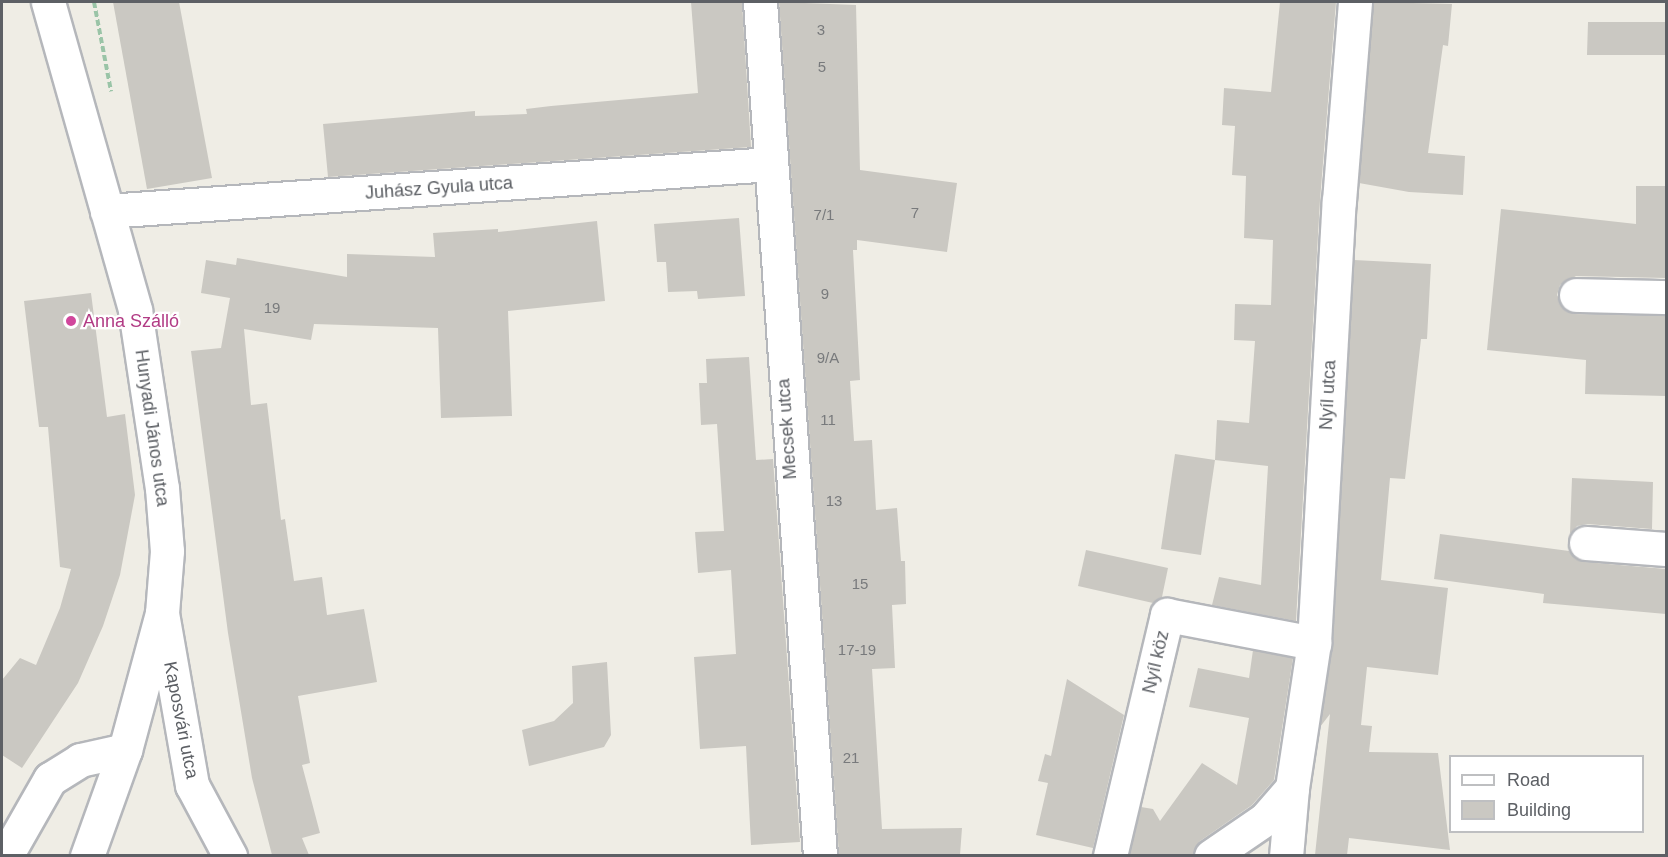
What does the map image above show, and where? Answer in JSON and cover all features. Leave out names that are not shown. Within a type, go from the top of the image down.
[{"type":"street","name":"Hunyadi János utca","points":[[48,2],[135,310],[162,488],[167,551],[162,613],[125,750],[87,855]]},
{"type":"street","name":"Mecsek utca","points":[[760,2],[820,855]]},
{"type":"street","name":"Nyíl utca","points":[[1286,855],[1292,788],[1314,643],[1338,213],[1355,2]]},
{"type":"street","name":"Juhász Gyula utca","points":[[107,211],[770,164]]},
{"type":"street","points":[[1576,295],[1666,297]]},
{"type":"street","points":[[1586,543],[1666,549]]},
{"type":"street","name":"Kaposvári utca","points":[[162,613],[192,784],[231,855]]},
{"type":"street","name":"Nyíl köz","points":[[1110,855],[1167,615],[1314,643]]},
{"type":"street","points":[[6,855],[50,779],[80,760],[125,750]]},
{"type":"street","points":[[1211,855],[1255,845],[1265,819],[1292,788]]},
{"type":"building","points":[[113,2],[179,2],[212,178],[147,189]]},
{"type":"building","points":[[691,2],[742,2],[751,147],[328,177],[323,124],[475,111],[475,116],[527,114],[526,109],[698,93]]},
{"type":"building","points":[[779,2],[856,5],[860,170],[957,183],[947,252],[857,240],[857,250],[853,250],[860,380],[850,381],[854,441],[872,440],[876,510],[897,508],[901,561],[905,561],[906,604],[892,605],[895,668],[872,669],[882,829],[962,828],[960,855],[839,855]]},
{"type":"building","points":[[1280,2],[1336,2],[1320,200],[1296,621],[1212,605],[1219,577],[1261,585],[1268,466],[1215,460],[1217,420],[1249,423],[1255,341],[1234,340],[1235,304],[1271,305],[1273,240],[1244,238],[1246,176],[1232,175],[1235,126],[1222,125],[1224,88],[1271,92]]},
{"type":"building","points":[[1373,2],[1452,4],[1448,46],[1443,45],[1428,153],[1465,156],[1463,195],[1409,192],[1359,183]]},
{"type":"building","points":[[1588,22],[1666,22],[1666,55],[1587,55]]},
{"type":"building","points":[[1636,186],[1666,186],[1666,278],[1576,276],[1560,285],[1557,295],[1566,311],[1575,314],[1666,316],[1666,396],[1585,394],[1586,360],[1487,350],[1501,209],[1636,224]]},
{"type":"building","points":[[739,218],[745,296],[698,299],[697,291],[668,292],[666,262],[657,262],[654,224]]},
{"type":"building","points":[[597,221],[605,301],[508,311],[512,416],[441,418],[438,328],[314,324],[311,340],[244,329],[251,405],[267,403],[281,520],[285,519],[294,581],[322,577],[327,615],[364,609],[377,682],[298,696],[310,763],[302,765],[320,833],[302,838],[309,855],[272,855],[252,778],[228,633],[191,351],[221,348],[230,298],[201,293],[206,260],[236,265],[237,258],[347,277],[347,254],[435,257],[433,233],[498,229],[498,232]]},
{"type":"building","points":[[1354,260],[1431,264],[1427,339],[1421,339],[1405,479],[1390,478],[1381,580],[1448,588],[1438,675],[1367,667],[1361,725],[1372,726],[1369,752],[1438,753],[1450,850],[1349,838],[1347,855],[1315,855],[1330,714],[1320,727],[1333,644]]},
{"type":"building","points":[[91,293],[107,417],[125,414],[135,495],[120,575],[103,626],[78,683],[22,768],[2,755],[2,680],[20,658],[36,665],[60,608],[71,569],[60,567],[48,427],[39,427],[24,301]]},
{"type":"building","points":[[749,357],[756,460],[773,459],[800,842],[751,845],[746,746],[700,749],[694,657],[736,654],[731,570],[698,573],[695,532],[724,531],[717,424],[701,425],[699,383],[707,383],[706,359]]},
{"type":"building","points":[[1175,454],[1215,460],[1201,555],[1161,549]]},
{"type":"building","points":[[1572,478],[1653,482],[1652,529],[1587,524],[1577,526],[1570,534]]},
{"type":"building","points":[[1440,534],[1569,551],[1585,562],[1666,569],[1666,614],[1543,603],[1544,594],[1434,579]]},
{"type":"building","points":[[1086,550],[1168,568],[1162,597],[1153,603],[1078,586]]},
{"type":"building","points":[[1253,650],[1293,658],[1274,780],[1252,805],[1200,841],[1193,855],[1129,855],[1141,807],[1153,809],[1160,821],[1202,763],[1237,785],[1249,718],[1189,707],[1198,668],[1249,678]]},
{"type":"building","points":[[607,662],[611,735],[604,747],[529,766],[522,730],[554,721],[573,703],[572,666]]},
{"type":"building","points":[[1067,679],[1124,715],[1093,848],[1036,835],[1048,783],[1038,781],[1045,754],[1051,756]]},
{"type":"place","name":"Anna Szálló","points":[[71,321]]}]
